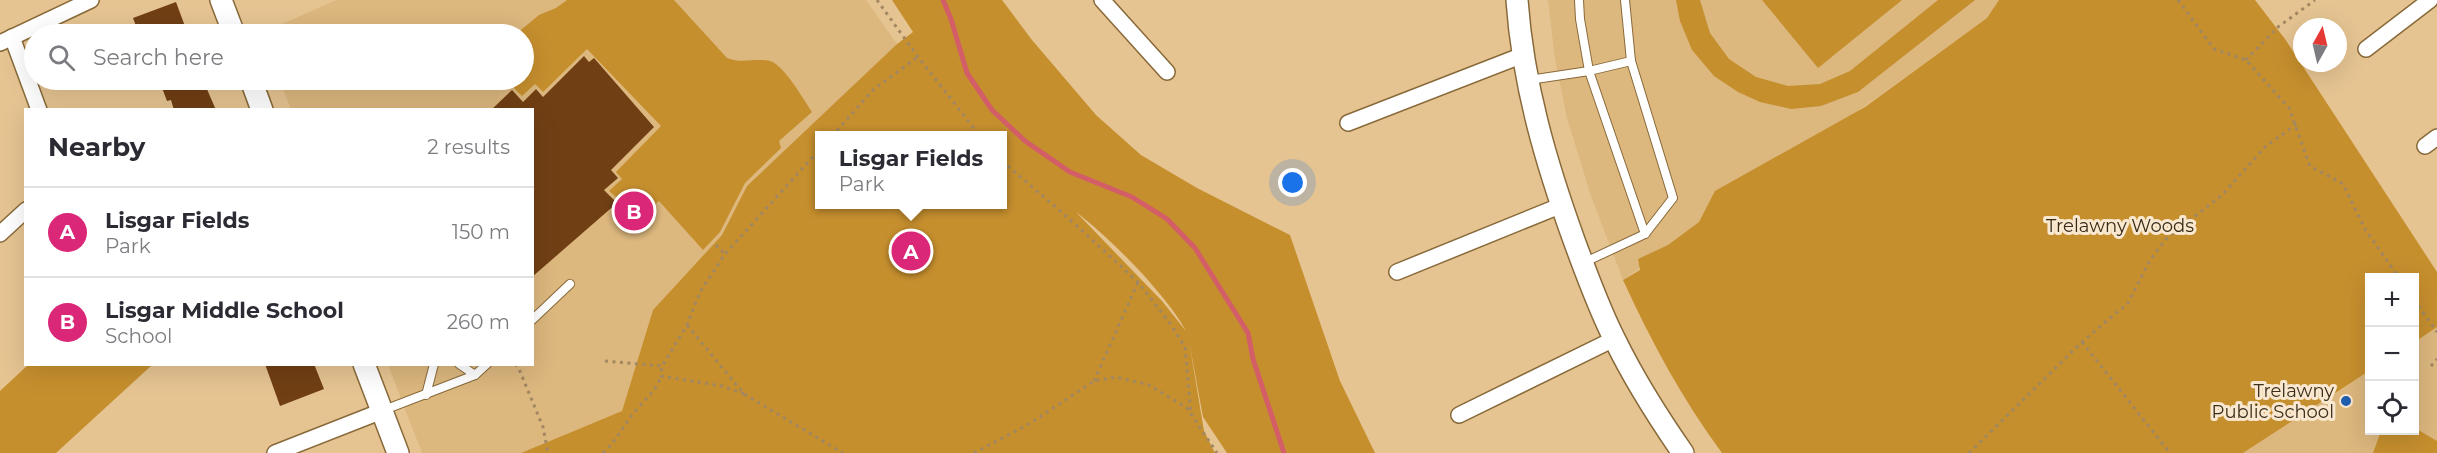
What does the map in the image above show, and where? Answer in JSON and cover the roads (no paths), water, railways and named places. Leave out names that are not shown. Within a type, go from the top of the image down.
[{"type":"street","points":[[40,24],[91,0]]},
{"type":"street","points":[[221,0],[230,24]]},
{"type":"street","points":[[1102,0],[1167,72]]},
{"type":"street","points":[[1517,0],[1527,81],[1540,138],[1562,205],[1614,339],[1632,373],[1683,453]]},
{"type":"street","points":[[2366,49],[2430,0]]},
{"type":"street","points":[[24,32],[6,40],[24,78]]},
{"type":"street","points":[[1348,123],[1523,55]]},
{"type":"street","points":[[30,90],[38,108]]},
{"type":"street","points":[[255,90],[261,108]]},
{"type":"street","points":[[1397,272],[1562,205]]},
{"type":"street","points":[[0,234],[24,212]]},
{"type":"street","points":[[1459,416],[1614,339]]},
{"type":"street","points":[[365,366],[398,453]]},
{"type":"street","points":[[275,453],[382,411]]},
{"type":"lane","points":[[1579,0],[1589,71],[1645,234]]},
{"type":"lane","points":[[1583,262],[1645,234],[1674,198],[1631,61],[1625,0]]},
{"type":"lane","points":[[1527,81],[1589,71],[1631,61]]},
{"type":"lane","points":[[534,318],[570,284]]},
{"type":"lane","points":[[426,394],[433,366]]},
{"type":"lane","points":[[462,366],[476,375]]},
{"type":"lane","points":[[382,411],[476,375],[485,366]]},
{"type":"waterway","points":[[943,0],[967,73],[992,110],[1025,141],[1070,172],[1132,197],[1167,219],[1195,248],[1248,333],[1253,359],[1284,453]]},
{"type":"place","name":"Lisgar Middle School","points":[[634,211]]},
{"type":"place","name":"Lisgar Fields","points":[[911,251]]},
{"type":"place","name":"Trelawny Public School","points":[[2346,401]]},
{"type":"park label","name":"Trelawny Woods","points":[[2120,226]]}]
